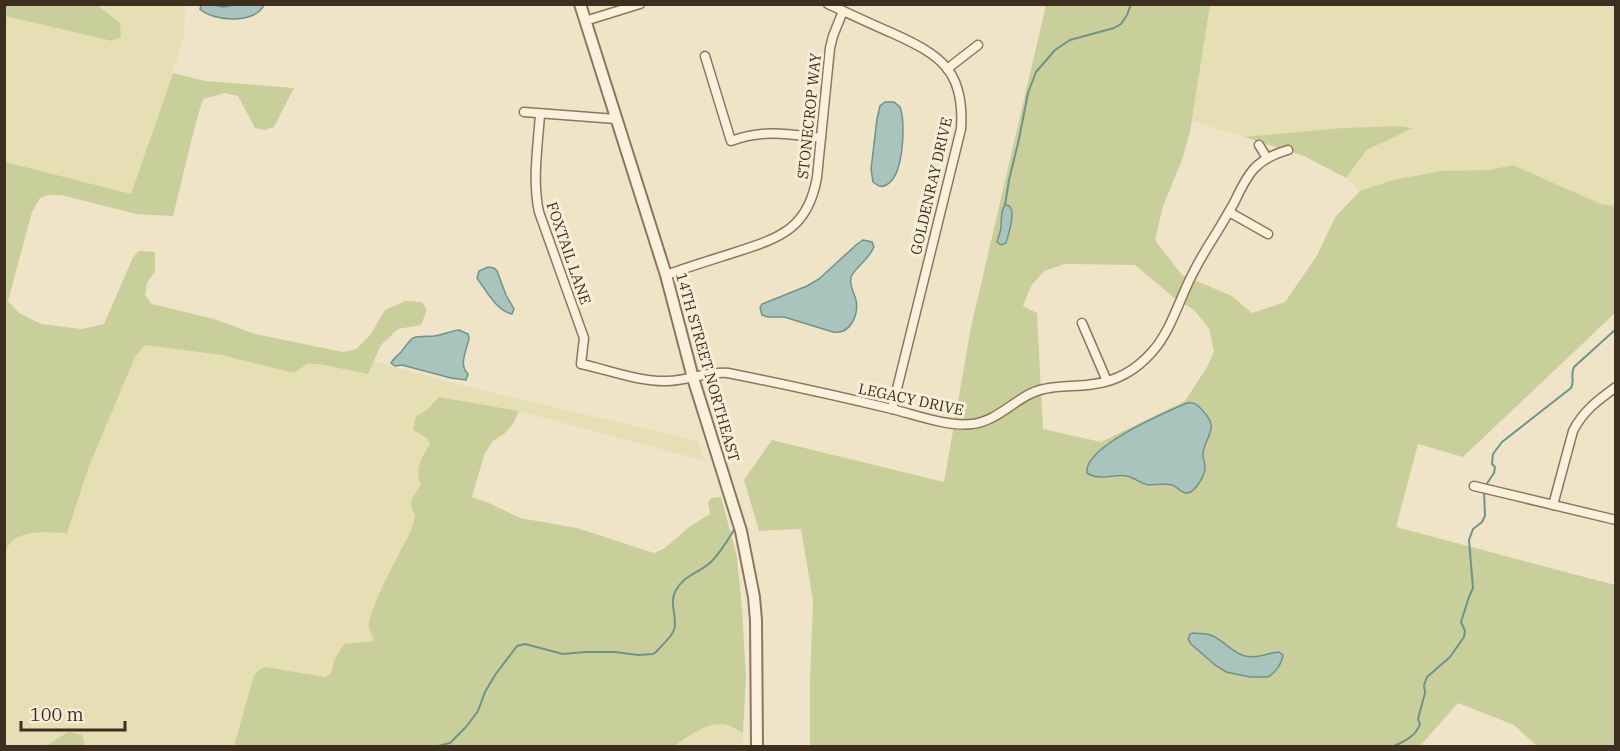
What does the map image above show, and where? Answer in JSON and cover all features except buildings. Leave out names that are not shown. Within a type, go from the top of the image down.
[{"type":"street","name":"14TH STREET NORTHEAST","points":[[580,4],[666,274],[693,378],[741,531],[754,597],[756,620],[757,747]]},
{"type":"street","points":[[585,21],[640,4]]},
{"type":"street","name":"GOLDENRAY DRIVE","points":[[828,4],[927,50],[947,69],[960,95],[961,129],[892,409]]},
{"type":"street","name":"STONECROP WAY","points":[[666,274],[768,242],[789,229],[807,208],[817,177],[830,48],[843,11]]},
{"type":"street","points":[[947,69],[978,45]]},
{"type":"street","points":[[705,56],[731,141],[760,133],[821,138]]},
{"type":"street","points":[[524,112],[616,119]]},
{"type":"street","name":"FOXTAIL LANE","points":[[540,114],[535,181],[537,201],[584,338],[581,364]]},
{"type":"street","points":[[1259,145],[1267,158]]},
{"type":"street","name":"LEGACY DRIVE","points":[[581,364],[652,380],[670,381],[693,378],[711,372],[728,373],[946,422],[965,425],[985,421],[1033,392],[1107,381],[1130,371],[1156,348],[1192,275],[1229,212],[1245,178],[1267,158],[1288,150]]},
{"type":"street","points":[[1229,212],[1269,234]]},
{"type":"street","points":[[1082,323],[1107,381]]},
{"type":"street","points":[[1553,505],[1578,420],[1586,410],[1616,387]]},
{"type":"street","points":[[1474,486],[1616,520]]},
{"type":"shaded area","points":[[97,5],[185,5],[184,38],[131,195],[5,162],[4,16],[112,41],[120,23]]},
{"type":"shaded area","points":[[1210,5],[1615,5],[1615,206],[1601,204],[1513,165],[1489,170],[1440,171],[1393,180],[1360,191],[1346,178],[1367,151],[1411,128],[1399,126],[1342,128],[1244,137],[1192,121]]},
{"type":"shaded area","points":[[145,345],[221,355],[294,373],[307,364],[319,364],[368,374],[373,361],[460,385],[698,441],[705,461],[519,411],[439,397],[426,411],[427,438],[430,444],[424,454],[422,484],[411,501],[415,516],[412,528],[374,605],[370,620],[369,629],[374,641],[344,644],[334,660],[331,673],[325,677],[266,667],[259,670],[254,676],[234,746],[85,746],[82,735],[56,741],[46,746],[5,746],[4,554],[6,546],[21,534],[67,533],[89,466],[135,357]]},
{"type":"shaded area","points":[[718,723],[732,725],[743,733],[742,746],[675,746],[698,731]]},
{"type":"green space","points":[[5,4],[97,5],[120,23],[121,37],[112,41],[5,16]]},
{"type":"green space","points":[[1046,5],[1210,5],[1190,132],[1182,160],[1163,206],[1155,240],[1182,275],[1232,296],[1252,313],[1285,302],[1316,257],[1336,216],[1360,191],[1393,180],[1440,171],[1489,170],[1513,165],[1601,204],[1615,206],[1615,313],[1463,457],[1418,444],[1396,527],[1615,585],[1615,746],[1537,746],[1514,725],[1458,703],[1420,746],[810,746],[813,601],[801,529],[759,531],[744,480],[772,440],[944,482],[971,327]],"holes":[[[1065,264],[1135,265],[1173,297],[1194,310],[1209,328],[1214,351],[1207,367],[1185,401],[1101,442],[1043,429],[1037,313],[1023,306],[1031,286],[1044,271]]]},
{"type":"green space","points":[[173,73],[205,81],[294,88],[274,127],[265,130],[255,128],[238,96],[225,93],[203,99],[173,216],[136,214],[61,195],[48,195],[40,198],[32,212],[8,301],[19,313],[41,324],[81,329],[104,324],[133,257],[139,251],[155,252],[155,271],[147,283],[145,295],[152,304],[214,319],[255,334],[343,352],[356,349],[370,335],[385,310],[405,301],[422,302],[427,310],[421,325],[398,329],[381,345],[368,374],[319,364],[307,364],[294,373],[221,355],[145,345],[135,357],[89,466],[67,533],[22,535],[14,539],[5,554],[5,162],[131,194]]},
{"type":"green space","points":[[1399,126],[1413,128],[1367,150],[1346,178],[1304,156],[1244,137],[1342,128]]},
{"type":"green space","points":[[439,397],[519,411],[514,422],[505,433],[492,442],[484,455],[472,497],[520,518],[577,528],[654,553],[665,548],[689,527],[710,514],[708,502],[711,498],[721,497],[737,557],[742,608],[746,678],[743,733],[723,724],[708,726],[675,746],[234,746],[254,675],[259,670],[265,667],[325,677],[331,673],[334,660],[344,644],[374,641],[369,628],[373,609],[412,528],[415,516],[411,501],[421,484],[419,468],[430,444],[427,438],[413,430],[416,416],[426,411]]},
{"type":"green space","points":[[68,732],[82,735],[85,746],[46,746]]},
{"type":"water","points":[[201,5],[224,7],[264,5],[252,15],[234,19],[215,17],[206,13],[200,9]]},
{"type":"water","points":[[885,102],[894,102],[900,107],[903,136],[897,172],[892,180],[881,186],[873,182],[871,169],[877,119],[880,106]]},
{"type":"water","points":[[1005,205],[1012,210],[1012,219],[1006,243],[1001,245],[997,242]]},
{"type":"water","points":[[863,240],[872,242],[874,247],[851,277],[851,286],[857,306],[855,318],[849,327],[833,332],[784,317],[762,315],[760,308],[762,304],[819,279]]},
{"type":"water","points":[[488,267],[497,271],[514,309],[512,314],[497,305],[477,278],[479,271]]},
{"type":"water","points":[[459,330],[468,334],[469,338],[463,362],[468,374],[466,380],[402,365],[395,366],[391,363],[414,337]]},
{"type":"water","points":[[1187,403],[1200,407],[1211,422],[1203,453],[1204,473],[1191,492],[1184,492],[1169,484],[1149,485],[1122,475],[1097,477],[1087,473],[1089,463],[1111,442],[1145,422]]},
{"type":"water","points":[[1193,633],[1213,636],[1236,652],[1249,657],[1279,652],[1283,655],[1278,668],[1268,677],[1250,677],[1226,672],[1191,644],[1188,639]]},
{"type":"waterway","points":[[1005,205],[1028,93],[1036,72],[1055,50],[1070,40],[1121,24],[1131,4]]},
{"type":"waterway","points":[[1486,485],[1494,473],[1493,454],[1502,442],[1571,388],[1574,367],[1616,329]]},
{"type":"waterway","points":[[1394,746],[1410,738],[1416,732],[1420,724],[1418,719],[1427,677],[1450,657],[1464,637],[1465,631],[1461,622],[1473,588],[1469,540],[1473,529],[1482,522],[1485,516],[1484,490]]},
{"type":"waterway","points":[[438,746],[450,743],[466,727],[478,711],[495,675],[517,646],[525,644],[563,654],[615,652],[638,655],[656,652],[669,639],[674,630],[673,597],[675,592],[683,581],[711,562],[735,528]]}]
